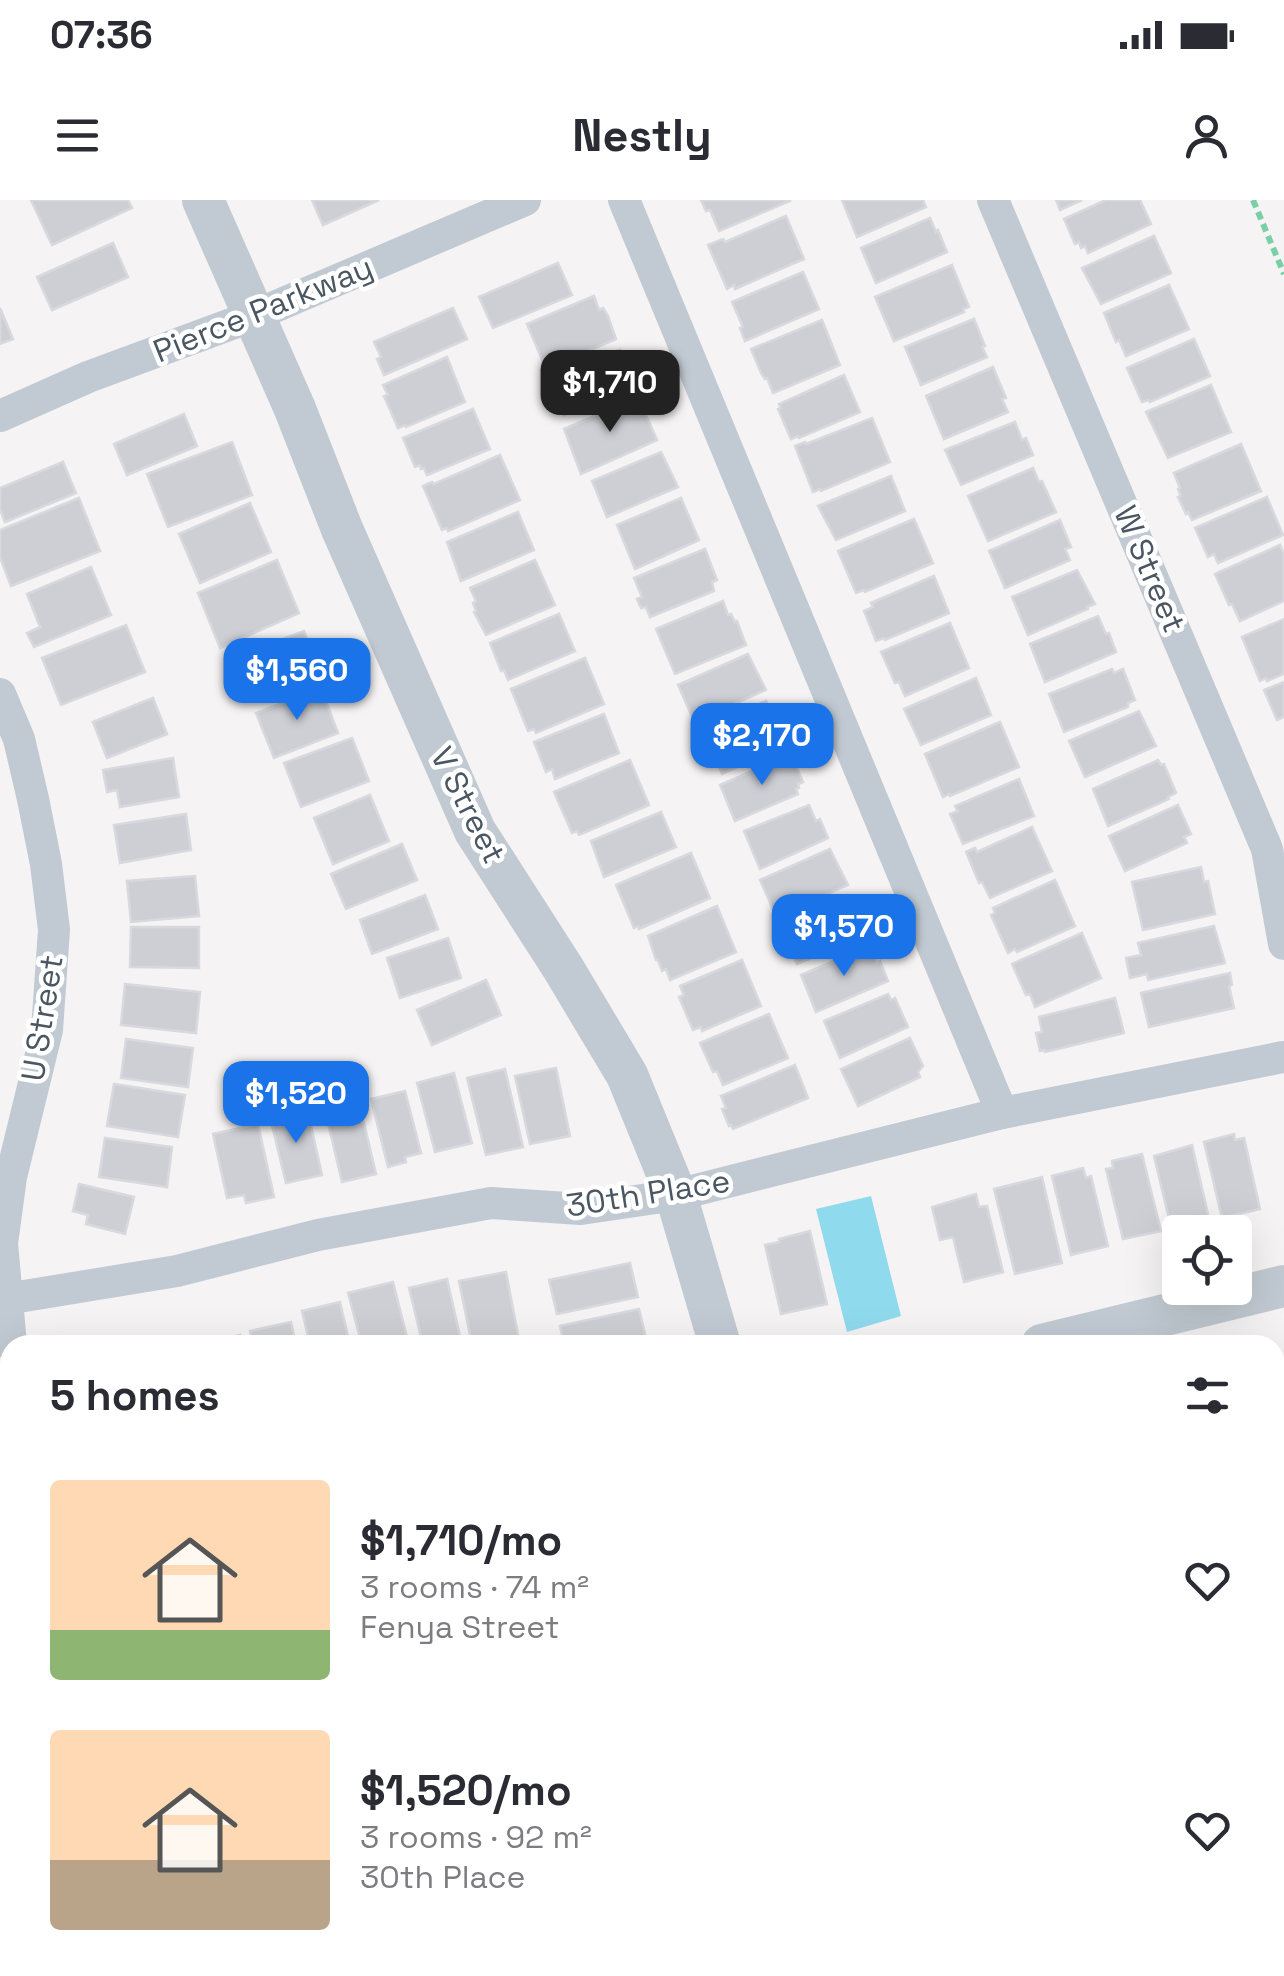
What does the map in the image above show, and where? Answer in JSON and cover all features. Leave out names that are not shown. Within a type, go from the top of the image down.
[{"type":"street","name":"V Street","points":[[204,200],[474,830],[627,1075],[676,1195],[717,1335]]},
{"type":"street","name":"Pierce Parkway","points":[[0,416],[88,377],[252,316],[526,200]]},
{"type":"street","points":[[624,200],[1002,1113]]},
{"type":"street","name":"W Street","points":[[993,200],[1267,849],[1284,944]]},
{"type":"street","name":"U Street","points":[[0,694],[18,739],[33,799],[54,930],[47,1030],[12,1177],[2,1243],[9,1335]]},
{"type":"street","name":"30th Place","points":[[4,1300],[178,1270],[318,1235],[491,1203],[581,1210],[676,1195],[1002,1113],[1284,1056]]},
{"type":"street","points":[[1083,1335],[1284,1286]]},
{"type":"path","points":[[1253,200],[1284,274]]},
{"type":"water","points":[[871,1196],[901,1316],[847,1332],[816,1209]]},
{"type":"building","points":[[31,200],[128,200],[132,208],[52,245]]},
{"type":"building","points":[[312,200],[379,200],[323,225]]},
{"type":"building","points":[[701,200],[790,200],[790,201],[719,231]]},
{"type":"building","points":[[842,200],[923,200],[926,207],[857,237]]},
{"type":"building","points":[[1056,200],[1082,200],[1060,210]]},
{"type":"building","points":[[1106,200],[1140,200],[1151,224],[1088,253],[1085,246],[1075,244],[1064,219]]},
{"type":"building","points":[[786,216],[804,259],[727,289],[708,245],[723,239],[725,242]]},
{"type":"building","points":[[930,218],[947,252],[876,283],[861,248]]},
{"type":"building","points":[[1154,236],[1171,273],[1101,304],[1082,268]]},
{"type":"building","points":[[113,243],[128,277],[52,310],[37,277]]},
{"type":"building","points":[[558,263],[572,295],[493,328],[479,297]]},
{"type":"building","points":[[952,265],[969,307],[894,341],[875,297]]},
{"type":"building","points":[[803,272],[819,309],[745,341],[732,302]]},
{"type":"building","points":[[1169,285],[1189,329],[1126,356],[1104,313]]},
{"type":"building","points":[[594,296],[599,310],[603,308],[608,316],[616,339],[546,369],[527,324]]},
{"type":"building","points":[[0,308],[13,339],[0,344]]},
{"type":"building","points":[[453,308],[467,339],[384,375],[374,342]]},
{"type":"building","points":[[974,319],[987,357],[921,385],[905,347]]},
{"type":"building","points":[[822,320],[840,365],[773,393],[751,349]]},
{"type":"building","points":[[1194,339],[1210,376],[1142,402],[1127,368]]},
{"type":"building","points":[[620,350],[632,379],[625,382],[628,388],[564,415],[549,379]]},
{"type":"building","points":[[447,357],[465,402],[398,428],[383,385]]},
{"type":"building","points":[[993,367],[1008,412],[944,439],[926,396]]},
{"type":"building","points":[[844,375],[860,412],[791,439],[779,404]]},
{"type":"building","points":[[1211,385],[1231,432],[1168,458],[1146,412]]},
{"type":"building","points":[[638,397],[657,440],[581,474],[564,429]]},
{"type":"building","points":[[473,409],[490,449],[427,475],[420,465],[415,467],[403,438]]},
{"type":"building","points":[[184,414],[197,446],[127,475],[114,444]]},
{"type":"building","points":[[872,418],[890,462],[813,492],[795,446]]},
{"type":"building","points":[[1015,422],[1033,455],[961,485],[945,450]]},
{"type":"building","points":[[232,442],[252,495],[168,527],[147,474]]},
{"type":"building","points":[[1241,444],[1261,491],[1192,520],[1178,497],[1180,488],[1174,473]]},
{"type":"building","points":[[661,452],[678,487],[607,517],[592,481]]},
{"type":"building","points":[[500,455],[520,500],[448,531],[442,530],[423,486]]},
{"type":"building","points":[[63,462],[76,493],[5,522],[0,509],[0,488]]},
{"type":"building","points":[[1033,468],[1056,512],[988,541],[968,496]]},
{"type":"building","points":[[891,476],[905,511],[836,540],[818,506]]},
{"type":"building","points":[[1267,497],[1283,535],[1218,563],[1214,554],[1208,557],[1195,528]]},
{"type":"building","points":[[79,498],[100,551],[11,586],[0,557],[0,530]]},
{"type":"building","points":[[681,498],[699,540],[635,569],[617,525]]},
{"type":"building","points":[[250,503],[271,552],[200,583],[179,534]]},
{"type":"building","points":[[518,512],[534,550],[461,581],[447,542]]},
{"type":"building","points":[[914,519],[933,563],[856,593],[838,551]]},
{"type":"building","points":[[1060,520],[1071,547],[1065,549],[1070,560],[1005,588],[989,551]]},
{"type":"building","points":[[1280,545],[1284,554],[1284,601],[1240,621],[1215,574]]},
{"type":"building","points":[[705,549],[717,580],[712,582],[714,591],[650,617],[637,599],[642,597],[634,578]]},
{"type":"building","points":[[277,560],[299,613],[220,648],[198,593]]},
{"type":"building","points":[[535,560],[555,605],[486,635],[474,612],[476,601],[470,588]]},
{"type":"building","points":[[91,567],[111,615],[34,647],[27,633],[40,627],[27,594]]},
{"type":"building","points":[[1077,570],[1095,604],[1028,635],[1012,597]]},
{"type":"building","points":[[934,576],[949,613],[876,641],[864,611],[873,607],[871,603]]},
{"type":"building","points":[[723,601],[728,615],[737,621],[746,645],[675,674],[656,629]]},
{"type":"building","points":[[559,614],[575,651],[508,680],[490,643]]},
{"type":"building","points":[[1098,616],[1116,652],[1045,682],[1030,644]]},
{"type":"building","points":[[1284,619],[1284,674],[1260,681],[1242,637]]},
{"type":"building","points":[[950,623],[969,668],[905,696],[881,652]]},
{"type":"building","points":[[126,625],[145,672],[61,705],[42,658]]},
{"type":"building","points":[[304,631],[321,675],[255,699],[239,655]]},
{"type":"building","points":[[748,654],[766,690],[694,721],[678,685]]},
{"type":"building","points":[[585,658],[604,704],[536,733],[534,729],[528,731],[511,689]]},
{"type":"building","points":[[1112,669],[1114,673],[1123,669],[1135,700],[1128,707],[1064,732],[1049,694]]},
{"type":"building","points":[[976,678],[991,715],[921,745],[904,709]]},
{"type":"building","points":[[1284,682],[1284,717],[1277,720],[1264,690]]},
{"type":"building","points":[[321,688],[338,733],[274,758],[256,713]]},
{"type":"building","points":[[153,698],[167,734],[107,758],[93,722]]},
{"type":"building","points":[[766,701],[785,743],[722,774],[702,729]]},
{"type":"building","points":[[1139,711],[1156,746],[1085,777],[1069,741]]},
{"type":"building","points":[[604,714],[619,753],[555,779],[552,769],[546,772],[534,742]]},
{"type":"building","points":[[1000,722],[1019,767],[943,797],[925,754]]},
{"type":"building","points":[[352,738],[369,781],[301,807],[284,763]]},
{"type":"building","points":[[791,754],[803,782],[798,784],[798,794],[735,821],[720,785]]},
{"type":"building","points":[[173,758],[179,797],[120,807],[117,790],[107,792],[103,770]]},
{"type":"building","points":[[630,760],[649,805],[579,835],[577,831],[572,833],[554,792]]},
{"type":"building","points":[[1158,760],[1164,764],[1176,793],[1108,826],[1093,789]]},
{"type":"building","points":[[1019,779],[1034,816],[963,844],[950,814],[958,811],[955,806]]},
{"type":"building","points":[[370,795],[389,841],[333,864],[314,818]]},
{"type":"building","points":[[809,805],[828,838],[760,869],[744,831]]},
{"type":"building","points":[[1178,805],[1191,834],[1184,837],[1187,843],[1125,871],[1109,836]]},
{"type":"building","points":[[661,812],[676,847],[604,877],[591,841]]},
{"type":"building","points":[[186,814],[191,850],[120,863],[114,825]]},
{"type":"building","points":[[1032,827],[1052,871],[990,898],[966,852],[975,848],[977,852]]},
{"type":"building","points":[[402,844],[417,880],[346,909],[331,874]]},
{"type":"building","points":[[830,849],[848,885],[776,916],[760,880]]},
{"type":"building","points":[[691,853],[710,898],[634,928],[616,885]]},
{"type":"building","points":[[1201,867],[1215,914],[1143,930],[1132,882]]},
{"type":"building","points":[[195,876],[199,916],[131,922],[127,881]]},
{"type":"building","points":[[1055,880],[1075,926],[1008,953],[991,915],[995,913],[993,908]]},
{"type":"building","points":[[425,895],[438,929],[372,954],[360,920]]},
{"type":"building","points":[[845,901],[847,905],[854,901],[867,931],[797,964],[782,928]]},
{"type":"building","points":[[717,906],[736,952],[670,980],[666,969],[662,971],[656,960],[648,936]]},
{"type":"building","points":[[1214,926],[1225,963],[1148,980],[1147,974],[1130,978],[1126,958],[1141,955],[1138,943]]},
{"type":"building","points":[[131,927],[199,927],[199,968],[130,967]]},
{"type":"building","points":[[1082,933],[1101,978],[1035,1007],[1012,964]]},
{"type":"building","points":[[448,938],[461,978],[400,998],[387,958]]},
{"type":"building","points":[[870,946],[888,981],[816,1012],[801,975]]},
{"type":"building","points":[[742,960],[761,1006],[702,1031],[701,1027],[693,1030],[679,997],[684,995],[680,986]]},
{"type":"building","points":[[1230,973],[1234,1008],[1149,1027],[1141,993]]},
{"type":"building","points":[[486,980],[501,1015],[432,1045],[417,1010]]},
{"type":"building","points":[[125,984],[200,992],[196,1033],[121,1025]]},
{"type":"building","points":[[888,994],[891,1000],[895,998],[908,1027],[840,1058],[824,1021]]},
{"type":"building","points":[[1115,998],[1124,1033],[1040,1051],[1036,1033],[1042,1032],[1039,1017]]},
{"type":"building","points":[[769,1014],[788,1058],[723,1085],[700,1043]]},
{"type":"building","points":[[910,1038],[923,1066],[918,1072],[920,1077],[858,1106],[841,1069]]},
{"type":"building","points":[[126,1039],[193,1048],[188,1087],[121,1078]]},
{"type":"building","points":[[795,1065],[808,1098],[733,1129],[729,1126],[721,1096]]},
{"type":"building","points":[[556,1068],[570,1136],[530,1144],[515,1076]]},
{"type":"building","points":[[505,1069],[523,1147],[486,1155],[467,1078]]},
{"type":"building","points":[[454,1073],[472,1143],[435,1152],[417,1083]]},
{"type":"building","points":[[114,1084],[185,1095],[178,1137],[107,1126]]},
{"type":"building","points":[[405,1091],[421,1153],[388,1167],[371,1099]]},
{"type":"building","points":[[358,1098],[376,1174],[342,1182],[324,1106]]},
{"type":"building","points":[[307,1108],[322,1175],[286,1183],[270,1117]]},
{"type":"building","points":[[258,1124],[274,1197],[246,1203],[244,1195],[227,1198],[213,1134]]},
{"type":"building","points":[[1234,1134],[1235,1140],[1244,1138],[1260,1209],[1221,1215],[1204,1142]]},
{"type":"building","points":[[105,1138],[172,1147],[167,1187],[99,1177]]},
{"type":"building","points":[[1192,1145],[1208,1215],[1168,1215],[1154,1156]]},
{"type":"building","points":[[1142,1154],[1161,1231],[1123,1239],[1106,1169],[1113,1168],[1112,1161]]},
{"type":"building","points":[[1083,1168],[1086,1178],[1091,1176],[1108,1246],[1071,1255],[1052,1176]]},
{"type":"building","points":[[1042,1177],[1062,1263],[1015,1274],[994,1189]]},
{"type":"building","points":[[79,1184],[134,1197],[125,1234],[86,1224],[88,1215],[73,1211]]},
{"type":"building","points":[[976,1194],[979,1207],[987,1206],[1003,1272],[964,1282],[953,1237],[940,1240],[932,1207]]},
{"type":"building","points":[[810,1231],[827,1304],[781,1314],[765,1245]]},
{"type":"building","points":[[630,1263],[638,1297],[557,1314],[549,1280]]},
{"type":"building","points":[[506,1272],[518,1335],[470,1335],[459,1281]]},
{"type":"building","points":[[447,1279],[460,1335],[421,1335],[409,1288]]},
{"type":"building","points":[[393,1282],[406,1335],[359,1335],[348,1293]]},
{"type":"building","points":[[340,1302],[348,1335],[308,1335],[302,1311]]},
{"type":"building","points":[[639,1309],[645,1335],[562,1335],[560,1326]]},
{"type":"building","points":[[291,1322],[294,1335],[251,1335],[250,1331]]}]
